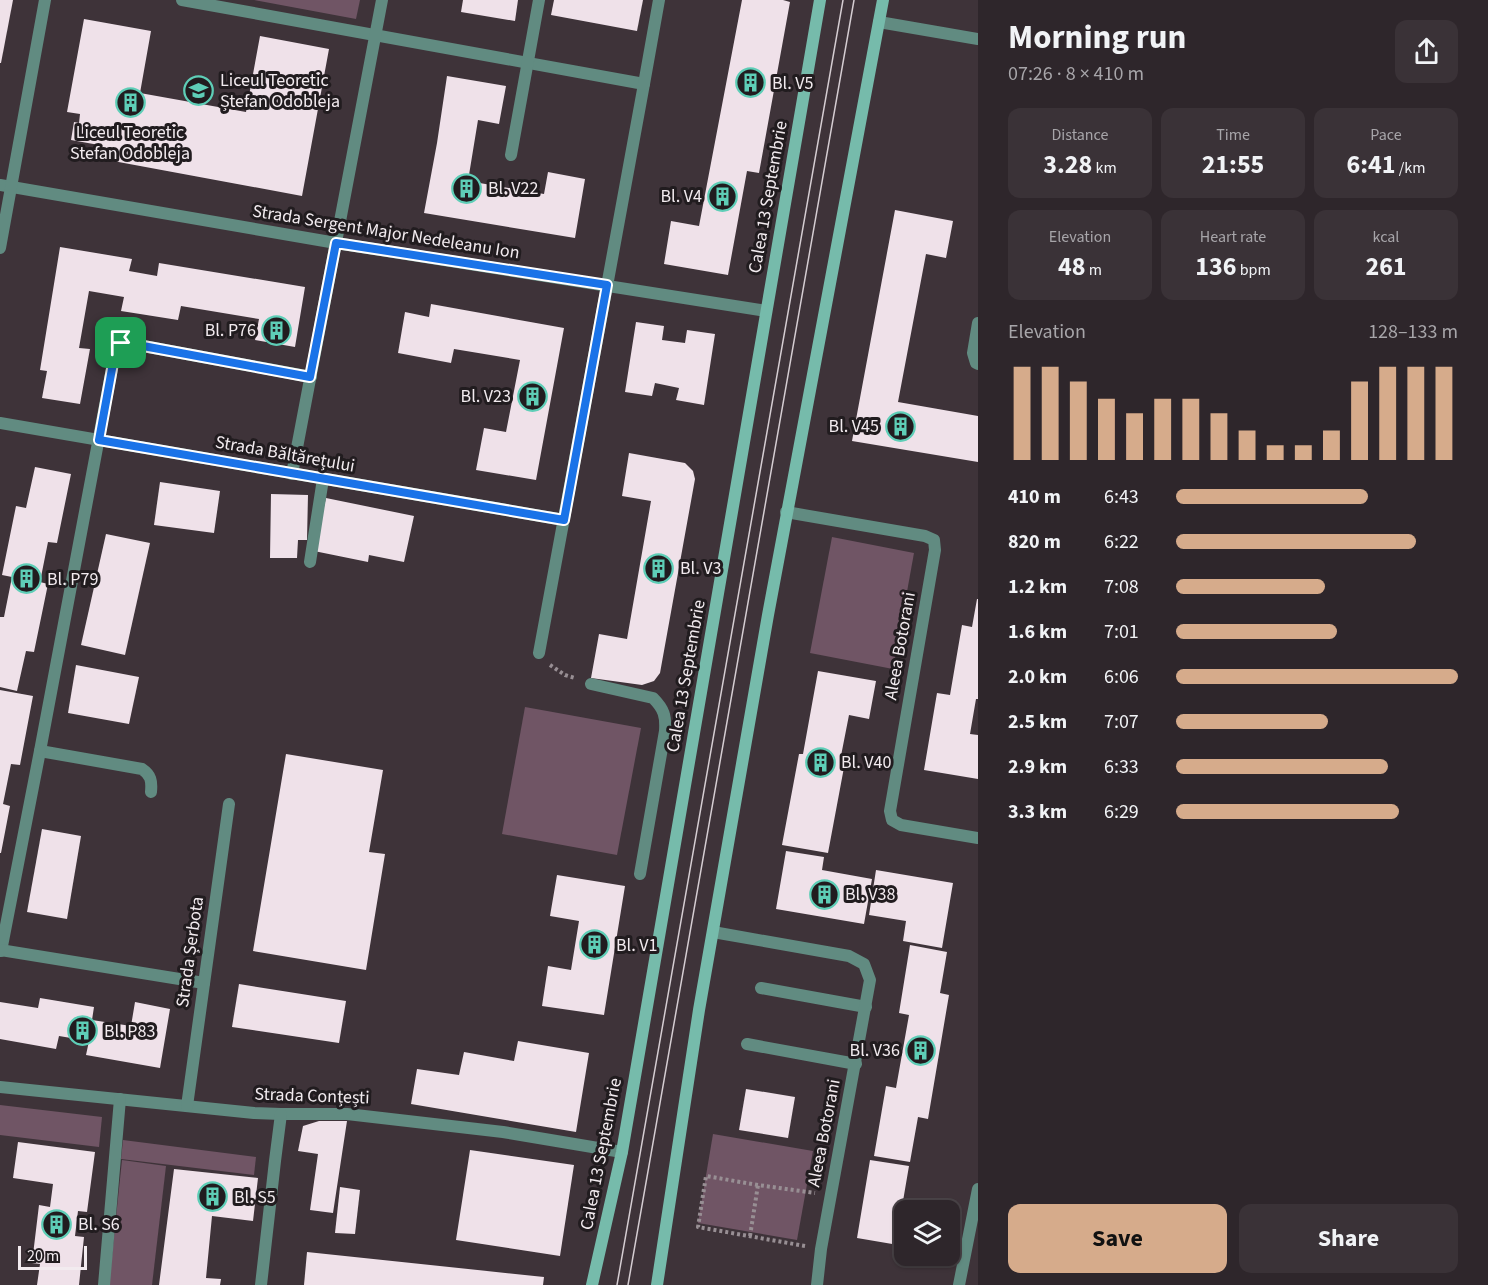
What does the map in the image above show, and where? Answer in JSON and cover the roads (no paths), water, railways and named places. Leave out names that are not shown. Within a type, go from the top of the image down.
[{"type":"main road","name":"Calea 13 Septembrie","points":[[592,1285],[622,1152],[820,0]]},
{"type":"main road","points":[[657,1285],[699,1010],[786,512],[883,0]]},
{"type":"street","points":[[0,248],[5,186],[21,133],[45,0]]},
{"type":"street","points":[[182,0],[644,84]]},
{"type":"street","points":[[292,474],[382,0]]},
{"type":"street","points":[[511,155],[539,0]]},
{"type":"street","points":[[539,653],[659,0]]},
{"type":"street","points":[[879,22],[978,39]]},
{"type":"street","name":"Strada Sergent Major Nedeleanu Ion","points":[[5,186],[336,243],[766,311]]},
{"type":"street","points":[[978,323],[973,353],[978,364]]},
{"type":"street","points":[[204,983],[0,950],[40,752],[116,347],[121,343],[127,343],[310,377]]},
{"type":"street","name":"Strada Băltărețului","points":[[0,423],[564,520]]},
{"type":"street","points":[[310,562],[323,479]]},
{"type":"street","name":"Aleea Botorani","points":[[786,512],[925,536],[934,540],[936,550],[890,811],[892,820],[902,825],[978,838]]},
{"type":"street","points":[[591,684],[653,698],[665,715],[665,731],[640,874]]},
{"type":"street","points":[[40,752],[142,769],[151,778],[151,792]]},
{"type":"street","name":"Strada Șerbota","points":[[187,1106],[230,804]]},
{"type":"street","name":"Aleea Botorani","points":[[713,932],[849,956],[864,964],[870,980],[821,1249],[817,1285]]},
{"type":"street","points":[[761,988],[866,1007]]},
{"type":"street","points":[[747,1044],[856,1064]]},
{"type":"street","name":"Strada Conțești","points":[[0,1087],[281,1114],[347,1113],[503,1132],[622,1152]]},
{"type":"street","points":[[104,1285],[120,1099]]},
{"type":"street","points":[[261,1285],[281,1114]]},
{"type":"street","points":[[959,1285],[976,1215],[978,1189]]},
{"type":"tram line","points":[[617,1285],[843,0]]},
{"type":"tram line","points":[[628,1285],[854,0]]},
{"type":"place","name":"Bl. V5","points":[[751,83]]},
{"type":"place","name":"Liceul Teoretic Ștefan Odobleja","points":[[199,90]]},
{"type":"place","name":"Liceul Teoretic Stefan Odobleja","points":[[130,103]]},
{"type":"place","name":"Bl. V22","points":[[467,188]]},
{"type":"place","name":"Bl. V4","points":[[723,196]]},
{"type":"place","name":"Bl. P76","points":[[277,330]]},
{"type":"place","name":"Bl. V23","points":[[532,396]]},
{"type":"place","name":"Bl. V45","points":[[900,426]]},
{"type":"place","name":"Bl. V3","points":[[659,568]]},
{"type":"place","name":"Bl. P79","points":[[26,579]]},
{"type":"place","name":"Bl. V40","points":[[820,762]]},
{"type":"place","name":"Bl. V38","points":[[824,894]]},
{"type":"place","name":"Bl. V1","points":[[595,945]]},
{"type":"place","name":"Bl. P83","points":[[83,1031]]},
{"type":"place","name":"Bl. V36","points":[[921,1050]]},
{"type":"place","name":"Bl. S5","points":[[213,1197]]},
{"type":"place","name":"Bl. S6","points":[[57,1224]]}]
